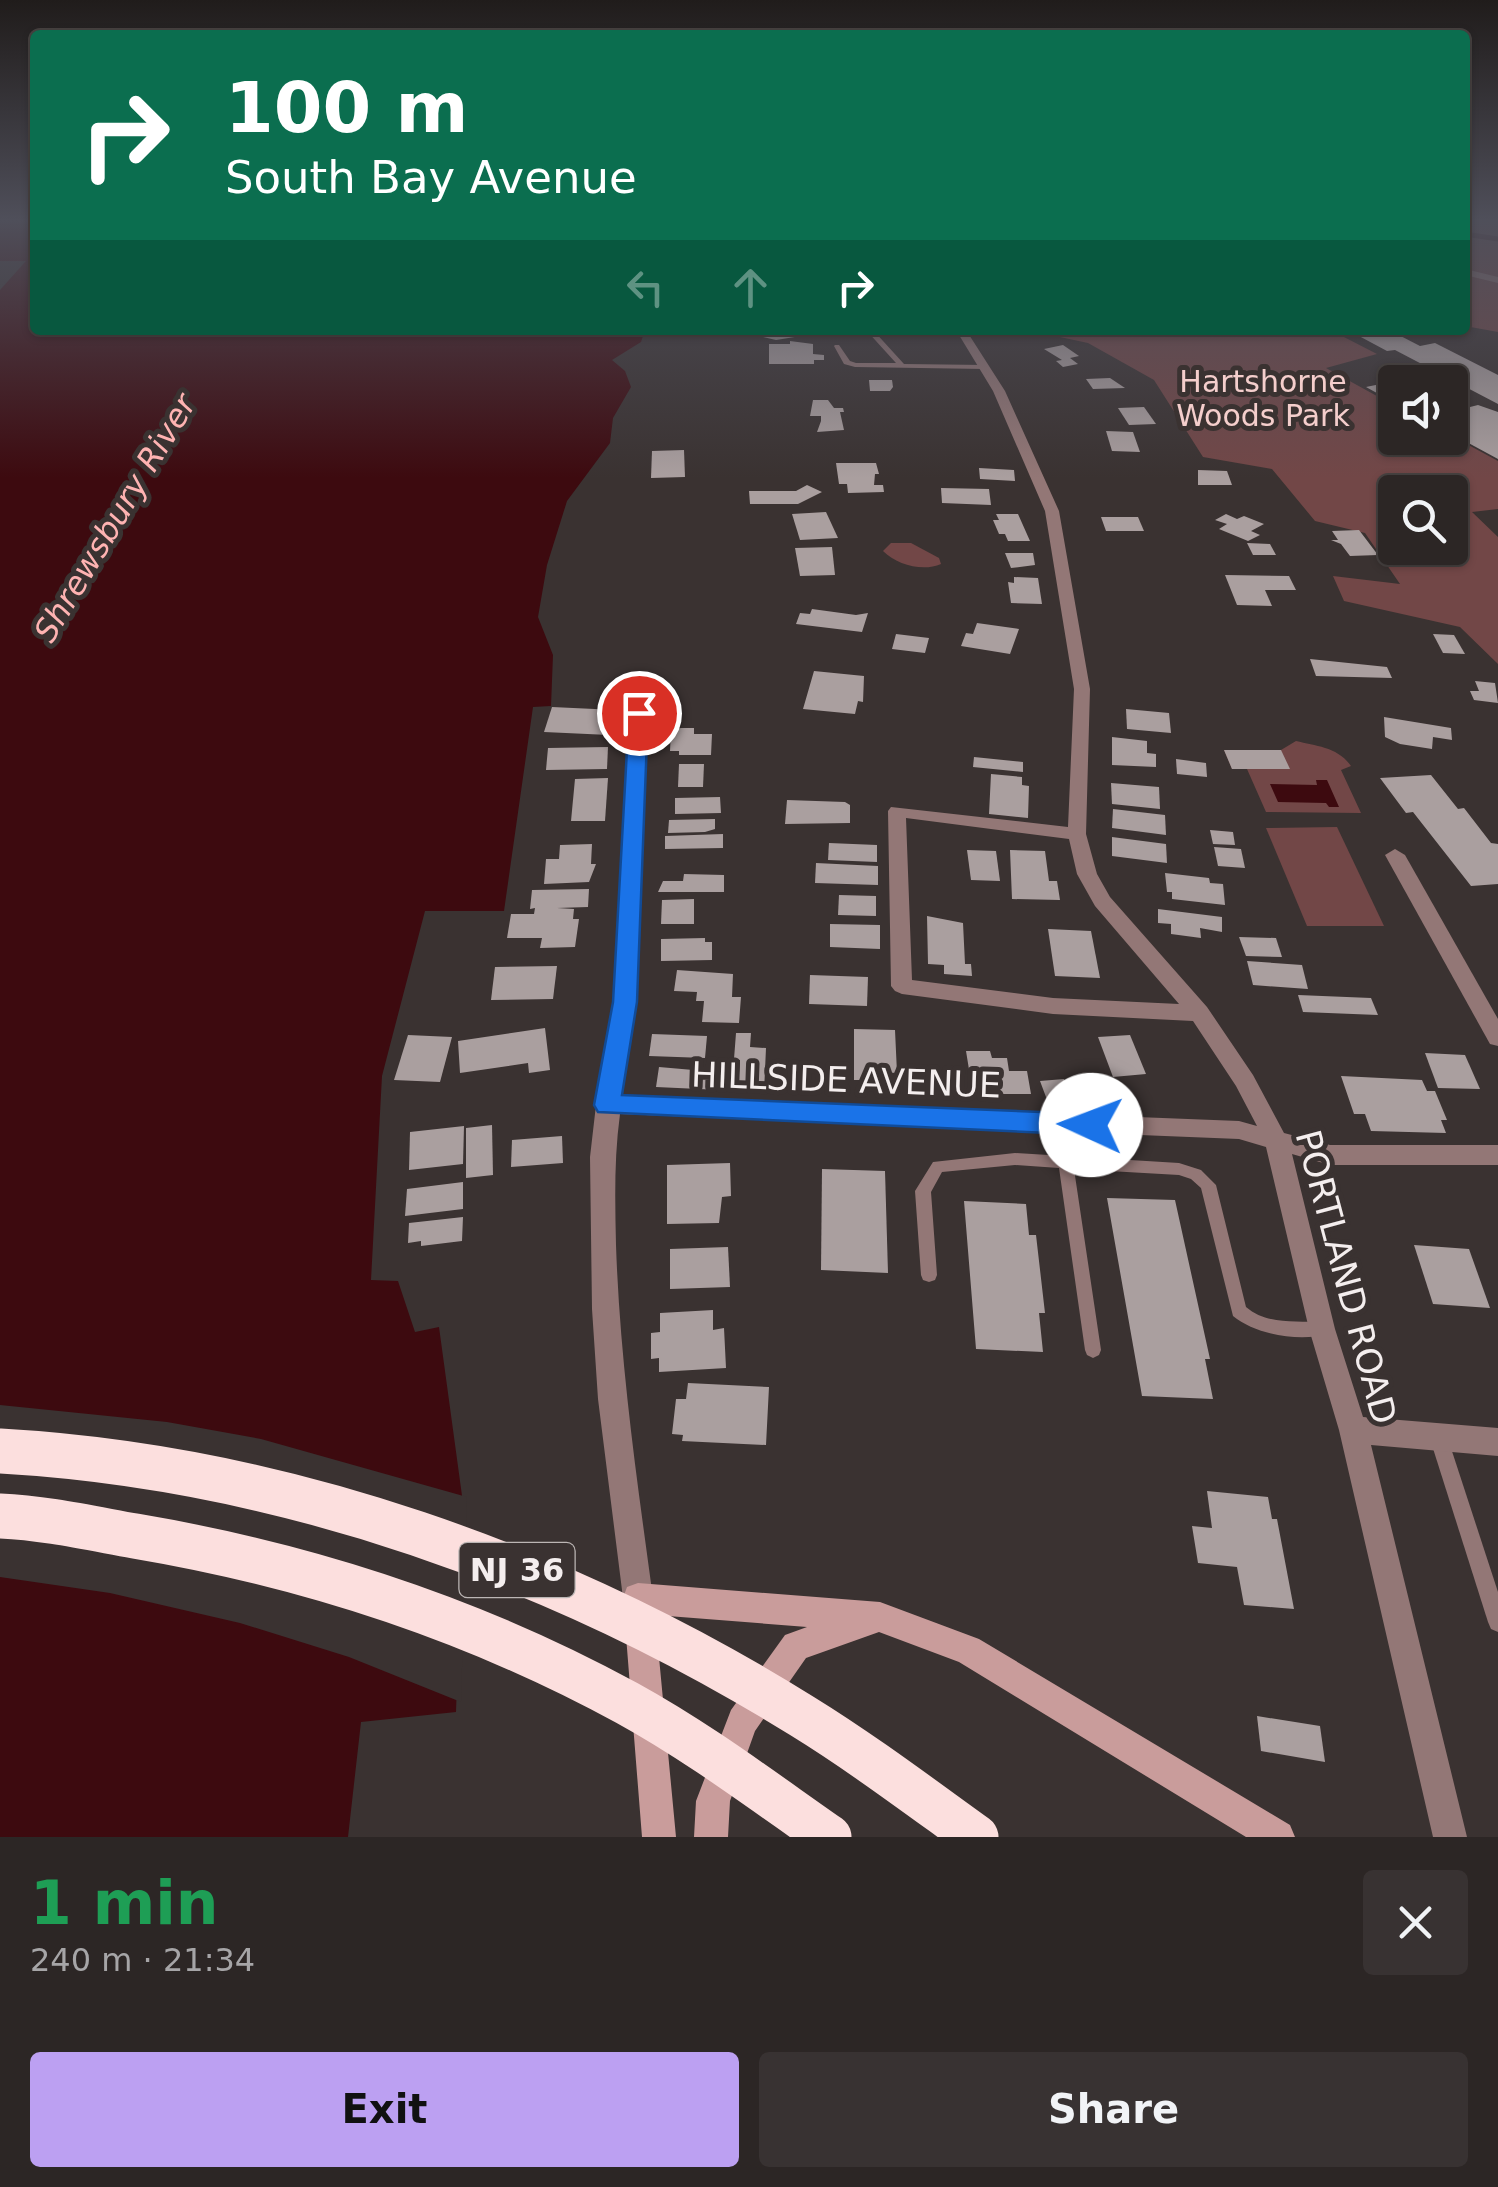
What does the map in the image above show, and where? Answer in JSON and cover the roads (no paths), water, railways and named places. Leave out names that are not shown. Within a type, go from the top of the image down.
[{"type":"highway","name":"NJ 36","points":[[0,1452],[39,1453],[222,1480],[345,1510],[500,1563],[665,1637],[804,1717],[976,1837]]},
{"type":"highway","name":"NJ 36","points":[[0,1516],[179,1542],[300,1572],[472,1629],[628,1704],[714,1757],[829,1837]]},
{"type":"street","name":"PORTLAND ROAD","points":[[964,335],[1030,455],[1052,511],[1082,688],[1077,834],[1084,864],[1102,901],[1199,1014],[1245,1081],[1277,1142],[1322,1329],[1353,1430],[1450,1837]]},
{"type":"street","points":[[639,713],[625,1002],[602,1157],[604,1309],[638,1598],[659,1837]]},
{"type":"street","points":[[1077,834],[897,811],[902,986],[1053,1006],[1199,1014]]},
{"type":"street","points":[[1395,855],[1498,1038]]},
{"type":"street","name":"HILLSIDE AVENUE","points":[[607,1105],[1239,1130],[1330,1154],[1498,1155]]},
{"type":"street","points":[[1353,1430],[1498,1442]]},
{"type":"street","points":[[638,1598],[880,1617],[968,1650],[1278,1837]]},
{"type":"street","points":[[711,1837],[713,1801],[742,1722],[796,1646],[880,1617]]},
{"type":"lane","points":[[874,335],[902,366]]},
{"type":"lane","points":[[837,346],[847,362],[856,365],[985,367]]},
{"type":"lane","points":[[928,1274],[923,1191],[938,1166],[1015,1159],[1179,1169],[1196,1174],[1208,1185],[1239,1311],[1248,1321],[1263,1325],[1322,1329]]},
{"type":"lane","points":[[1066,1162],[1094,1350]]},
{"type":"lane","points":[[1439,1439],[1498,1622]]},
{"type":"water","name":"Shrewsbury River","points":[[0,306],[30,306],[30,335],[643,335],[641,342],[612,360],[625,371],[631,387],[613,418],[610,443],[567,501],[547,565],[538,617],[553,655],[551,706],[533,707],[504,911],[425,911],[382,1076],[371,1280],[398,1281],[415,1332],[439,1327],[463,1503],[456,1712],[361,1722],[348,1837],[0,1837]]},
{"type":"water","points":[[1316,780],[1327,780],[1339,807],[1278,802],[1270,784],[1317,785]]},
{"type":"park label","name":"Hartshorne Woods Park","points":[[1263,398]]}]
